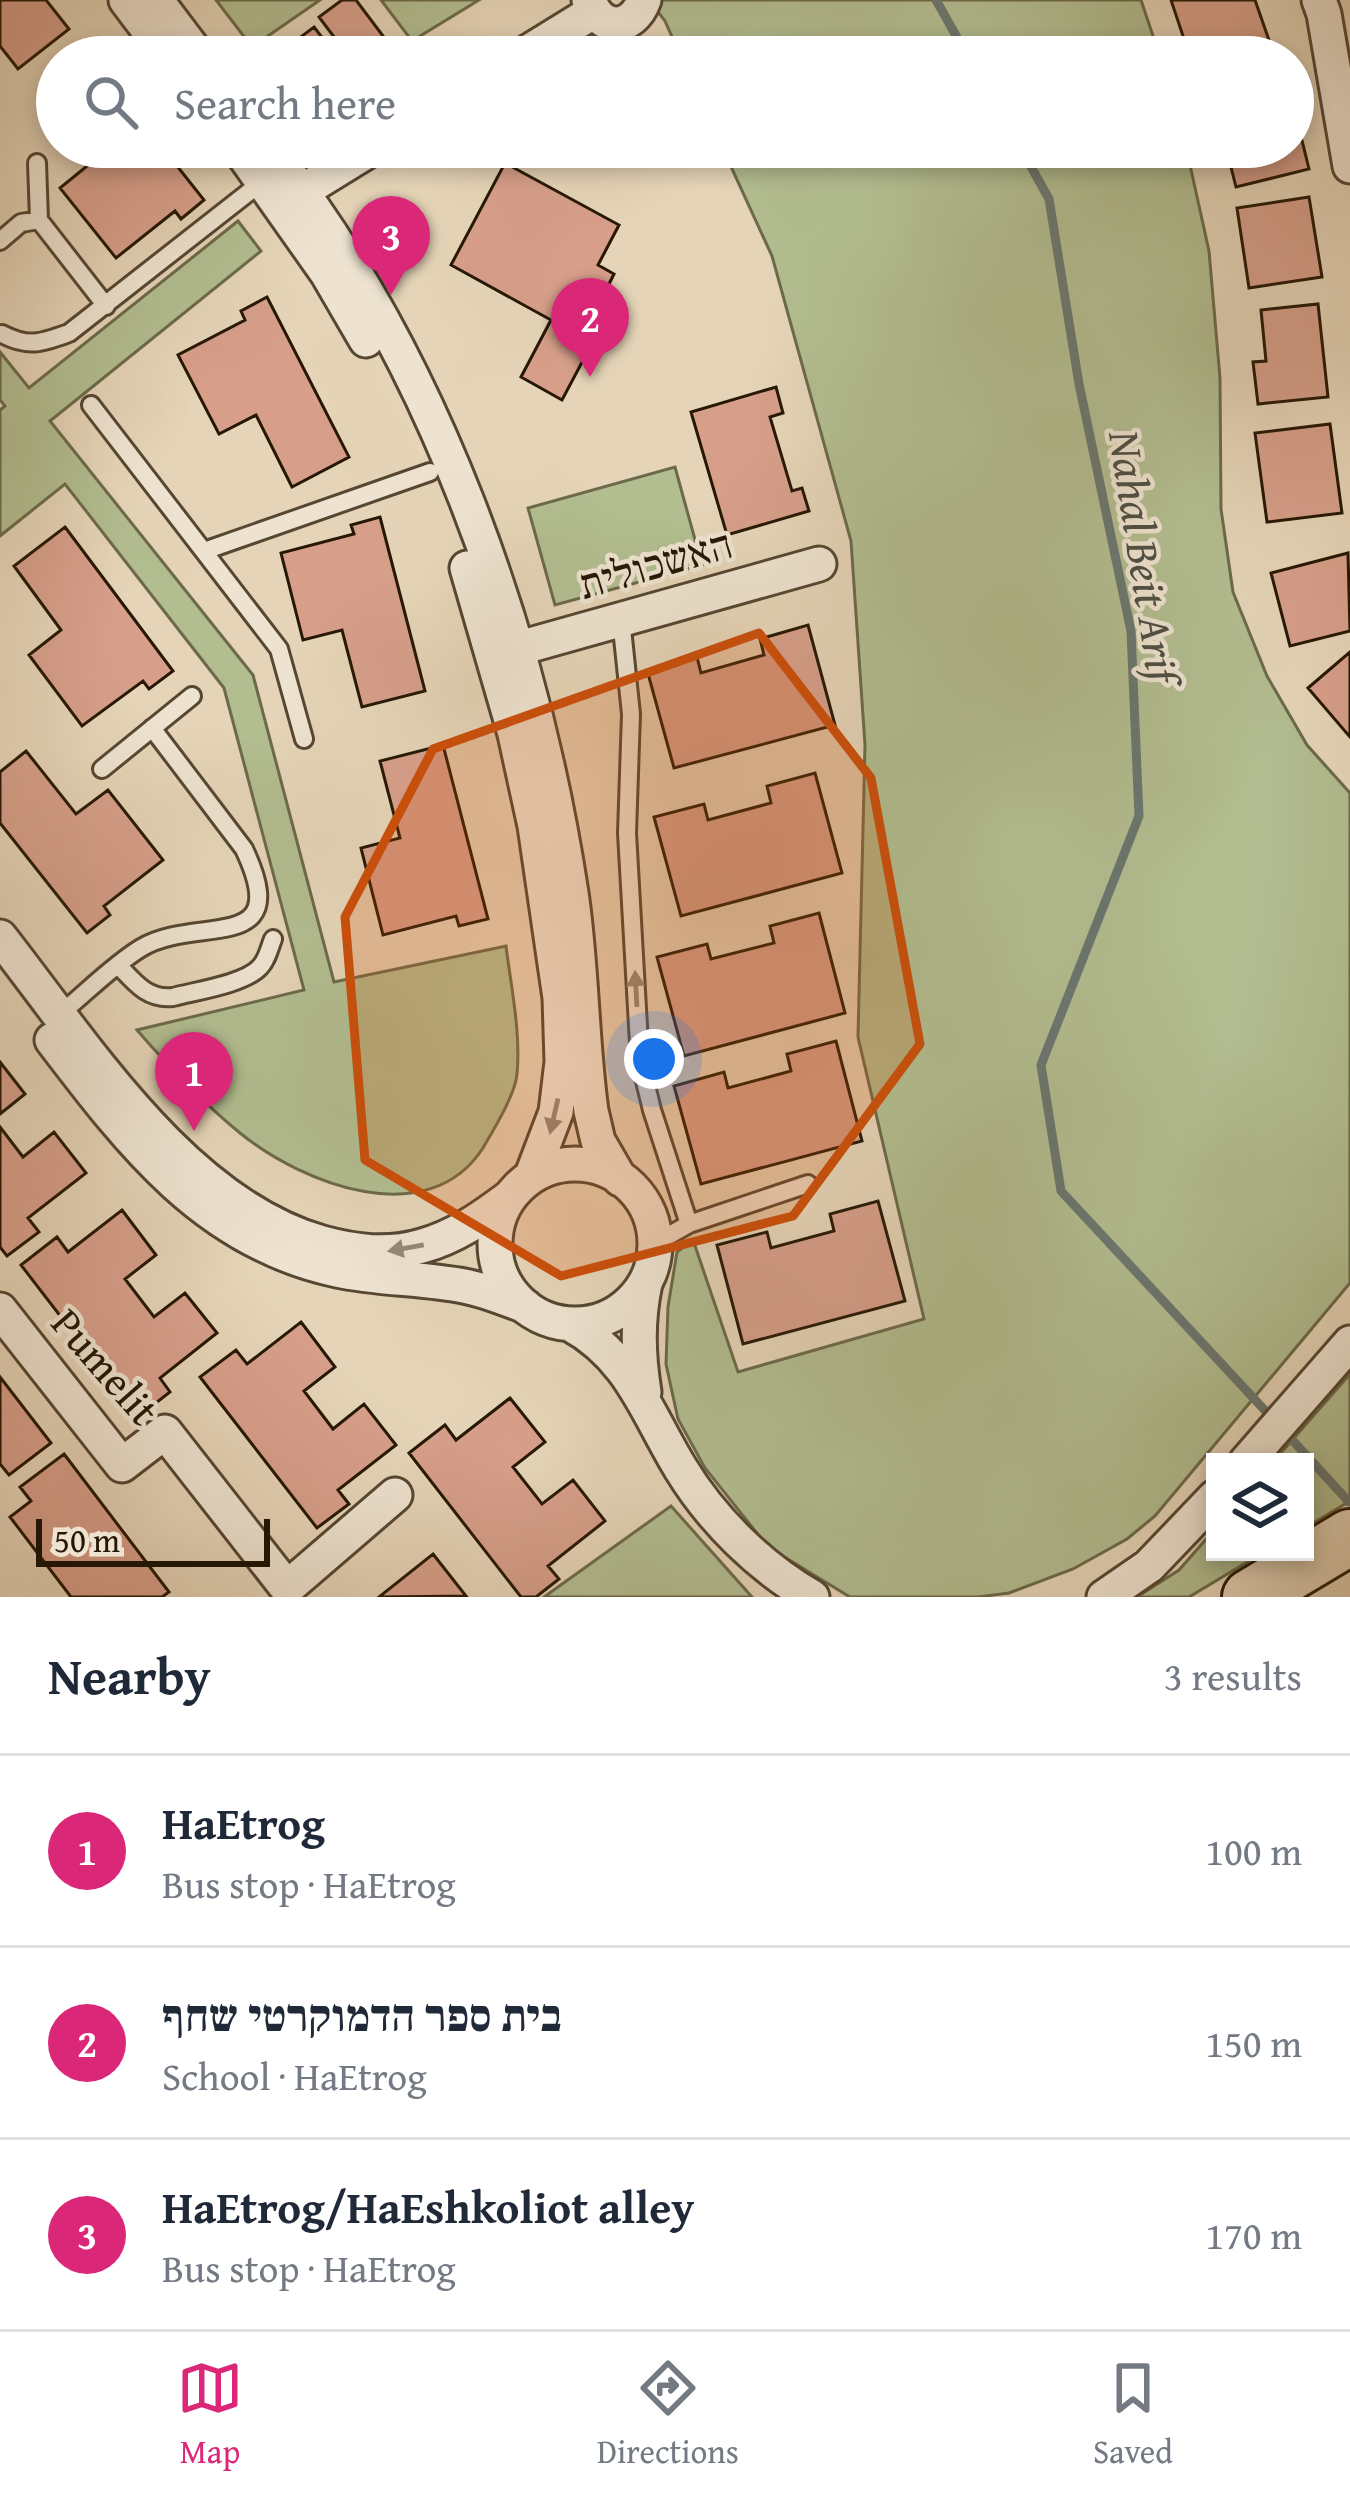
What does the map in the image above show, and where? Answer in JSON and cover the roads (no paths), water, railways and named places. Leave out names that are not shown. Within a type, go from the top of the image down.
[{"type":"main road","points":[[1250,1597],[1350,1537]]},
{"type":"street","points":[[126,0],[153,36]]},
{"type":"street","points":[[156,0],[184,36]]},
{"type":"street","points":[[549,36],[591,6],[608,23],[617,24],[634,17],[644,0]]},
{"type":"street","points":[[1319,0],[1350,166]]},
{"type":"street","points":[[253,168],[327,273],[369,344],[430,472],[473,584],[536,826],[560,998],[562,1062],[556,1112],[521,1186],[496,1225],[500,1274],[525,1306]]},
{"type":"street","points":[[283,168],[358,281],[426,409],[482,547],[516,649],[555,806],[571,894],[591,1111],[598,1141],[620,1179]]},
{"type":"street","points":[[301,192],[340,168]]},
{"type":"street","name":"האשכולית","points":[[516,649],[819,564]]},
{"type":"street","points":[[0,937],[158,1135],[223,1193],[302,1237],[366,1252],[421,1246],[482,1218],[545,1168],[588,1164],[613,1173],[647,1208],[654,1232],[654,1258],[638,1315],[645,1400]]},
{"type":"street","points":[[0,972],[122,1131],[174,1184],[240,1232],[285,1254],[369,1276],[465,1286],[525,1306],[548,1320],[570,1324],[589,1323],[622,1309],[646,1281]]},
{"type":"street","name":"Pumelit","points":[[0,1310],[122,1465],[165,1432],[286,1588],[395,1495]]},
{"type":"street","points":[[570,1324],[621,1366],[645,1400],[682,1471],[734,1536],[812,1597]]},
{"type":"street","points":[[1254,1453],[1350,1343]]},
{"type":"street","points":[[1104,1597],[1149,1566],[1206,1506]]},
{"type":"lane","points":[[37,168],[39,220],[106,306]]},
{"type":"lane","points":[[2,334],[20,343],[69,333],[263,181]]},
{"type":"lane","points":[[0,241],[21,224],[39,220]]},
{"type":"lane","points":[[91,405],[279,649],[304,739]]},
{"type":"lane","points":[[204,551],[430,472]]},
{"type":"lane","points":[[621,619],[631,714],[627,832],[640,1061],[689,1224]]},
{"type":"lane","points":[[102,770],[192,696]]},
{"type":"lane","points":[[60,1014],[141,948],[171,936],[235,926],[250,920],[258,908],[260,891],[244,849],[152,728]]},
{"type":"lane","points":[[119,966],[148,994],[173,997],[248,977],[259,970],[273,939]]},
{"type":"lane","points":[[654,1244],[689,1224],[808,1184]]},
{"type":"waterway","name":"Nahal Beit Arif","points":[[936,0],[956,36]]},
{"type":"waterway","name":"Nahal Beit Arif","points":[[1032,168],[1049,199],[1079,384],[1131,631],[1139,816],[1041,1065],[1061,1191],[1272,1418]]},
{"type":"waterway","name":"Nahal Beit Arif","points":[[1284,1431],[1349,1502]]},
{"type":"place","name":"HaEtrog/HaEshkoliot alley","points":[[391,295]]},
{"type":"place","name":"בית ספר הדמוקרטי שחף","points":[[590,377]]},
{"type":"place","name":"HaEtrog","points":[[194,1131]]}]
